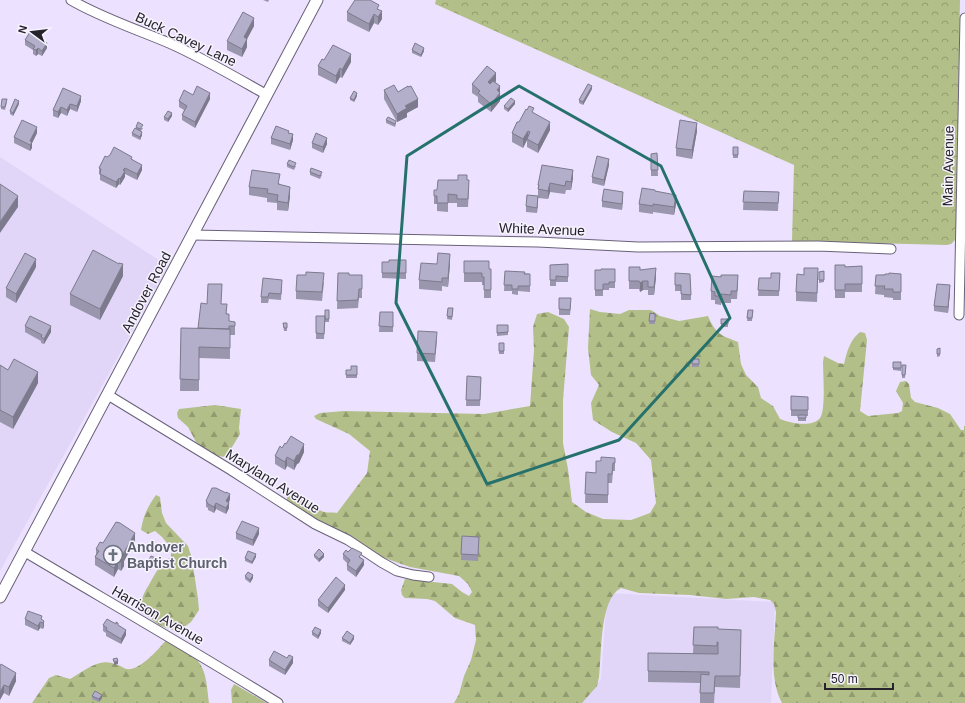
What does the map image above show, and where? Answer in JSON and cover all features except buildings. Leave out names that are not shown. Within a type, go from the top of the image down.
[{"type":"street","name":"Buck Cavey Lane","points":[[71,0],[124,26],[169,43],[267,95]]},
{"type":"street","name":"Andover Road","points":[[0,597],[317,0]]},
{"type":"street","name":"Main Avenue","points":[[959,315],[963,254],[965,18]]},
{"type":"street","name":"White Avenue","points":[[192,235],[531,242],[638,247],[818,246],[891,249]]},
{"type":"street","name":"Maryland Avenue","points":[[108,395],[231,470],[315,524],[348,540],[397,571],[413,575],[429,576]]},
{"type":"street","name":"Harrison Avenue","points":[[25,552],[278,703]]},
{"type":"highlighted area","points":[[519,86],[661,166],[730,318],[619,440],[487,484],[396,303],[407,156]]},
{"type":"shaded area","points":[[0,157],[168,266],[0,571]]},
{"type":"shaded area","points":[[607,593],[775,602],[771,703],[581,703],[601,679]]},
{"type":"green space","points":[[436,0],[960,0],[956,239],[951,244],[947,245],[792,241],[794,165],[435,4]]},
{"type":"green space","points":[[590,309],[600,312],[620,314],[629,310],[651,310],[660,316],[679,321],[708,316],[719,333],[738,342],[741,364],[746,375],[758,387],[761,398],[773,406],[780,419],[801,424],[812,423],[820,418],[822,414],[824,400],[824,356],[838,363],[844,364],[851,342],[860,332],[865,333],[867,340],[860,411],[868,416],[898,413],[902,411],[903,403],[896,391],[900,382],[906,381],[909,384],[911,398],[915,402],[938,408],[950,414],[961,430],[965,430],[965,703],[782,703],[775,682],[773,659],[776,612],[774,604],[770,600],[754,597],[726,599],[690,595],[639,593],[621,588],[614,594],[605,615],[597,686],[582,703],[454,703],[459,694],[464,676],[471,660],[476,640],[475,625],[455,618],[435,601],[405,598],[402,595],[401,590],[405,579],[452,584],[469,596],[472,592],[468,584],[459,576],[410,567],[376,555],[290,506],[287,501],[287,496],[293,494],[320,510],[337,513],[367,473],[370,451],[349,434],[316,419],[314,416],[320,413],[344,411],[484,414],[530,406],[534,350],[533,327],[537,314],[548,312],[564,319],[569,327],[563,400],[563,443],[572,502],[586,512],[603,519],[631,520],[650,513],[656,503],[651,460],[636,443],[612,432],[593,420],[591,403],[599,385],[591,375],[588,348]]},
{"type":"green space","points":[[215,405],[241,409],[239,428],[240,434],[226,457],[218,456],[204,450],[196,442],[188,427],[178,418],[177,413],[179,409]]},
{"type":"green space","points":[[964,426],[965,591],[960,591]]},
{"type":"green space","points":[[156,495],[160,497],[162,513],[166,523],[188,546],[192,559],[199,610],[191,622],[179,631],[166,628],[156,623],[145,612],[142,604],[144,593],[156,572],[164,562],[171,557],[172,549],[162,537],[155,531],[148,534],[141,530],[146,511]]},
{"type":"green space","points":[[166,640],[196,658],[201,665],[205,675],[209,703],[32,703],[49,678],[56,675],[70,679],[92,666],[103,662],[113,663],[129,669],[135,668],[147,660]]},
{"type":"green space","points":[[234,684],[267,703],[232,703],[231,690]]},
{"type":"place","name":"Andover Baptist Church","points":[[113,555]]}]
